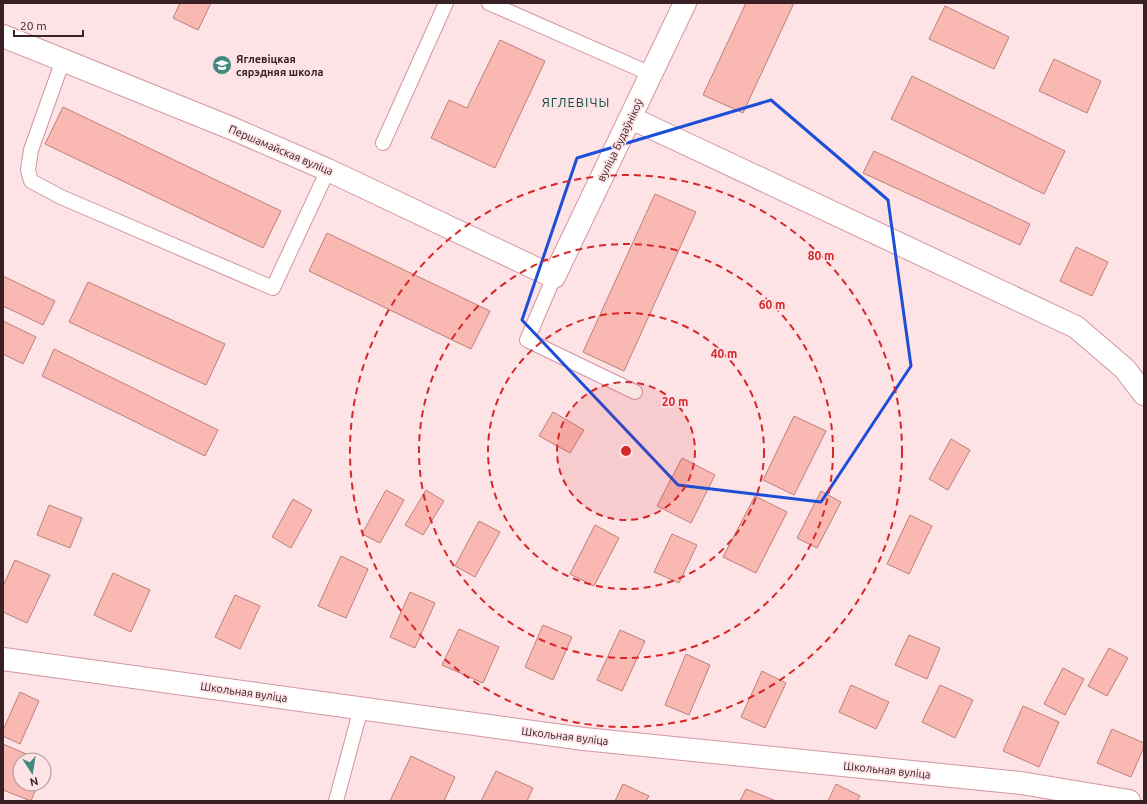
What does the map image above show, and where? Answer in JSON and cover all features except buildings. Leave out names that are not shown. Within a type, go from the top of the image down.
[{"type":"street","name":"вуліца Будаўнікоў","points":[[554,277],[685,3]]},
{"type":"street","name":"Першамайская вуліца","points":[[3,36],[328,170],[554,277]]},
{"type":"street","points":[[631,118],[1076,327],[1125,369],[1144,394]]},
{"type":"street","name":"Школьная вуліца","points":[[3,659],[584,739],[1021,783],[1129,801]]},
{"type":"lane","points":[[383,143],[446,3]]},
{"type":"lane","points":[[489,3],[652,74]]},
{"type":"lane","points":[[63,60],[31,150],[28,170],[31,180],[61,196],[273,288],[328,170]]},
{"type":"lane","points":[[554,277],[527,340],[635,392]]},
{"type":"lane","points":[[336,801],[361,708]]},
{"type":"highlighted area","points":[[771,100],[888,200],[911,366],[821,502],[678,485],[522,320],[577,158]]},
{"type":"place","name":"Яглевіцкая сярэдняя школа","points":[[222,65]]},
{"type":"district","name":"ЯГЛЕВІЧЫ","points":[[576,102]]}]
